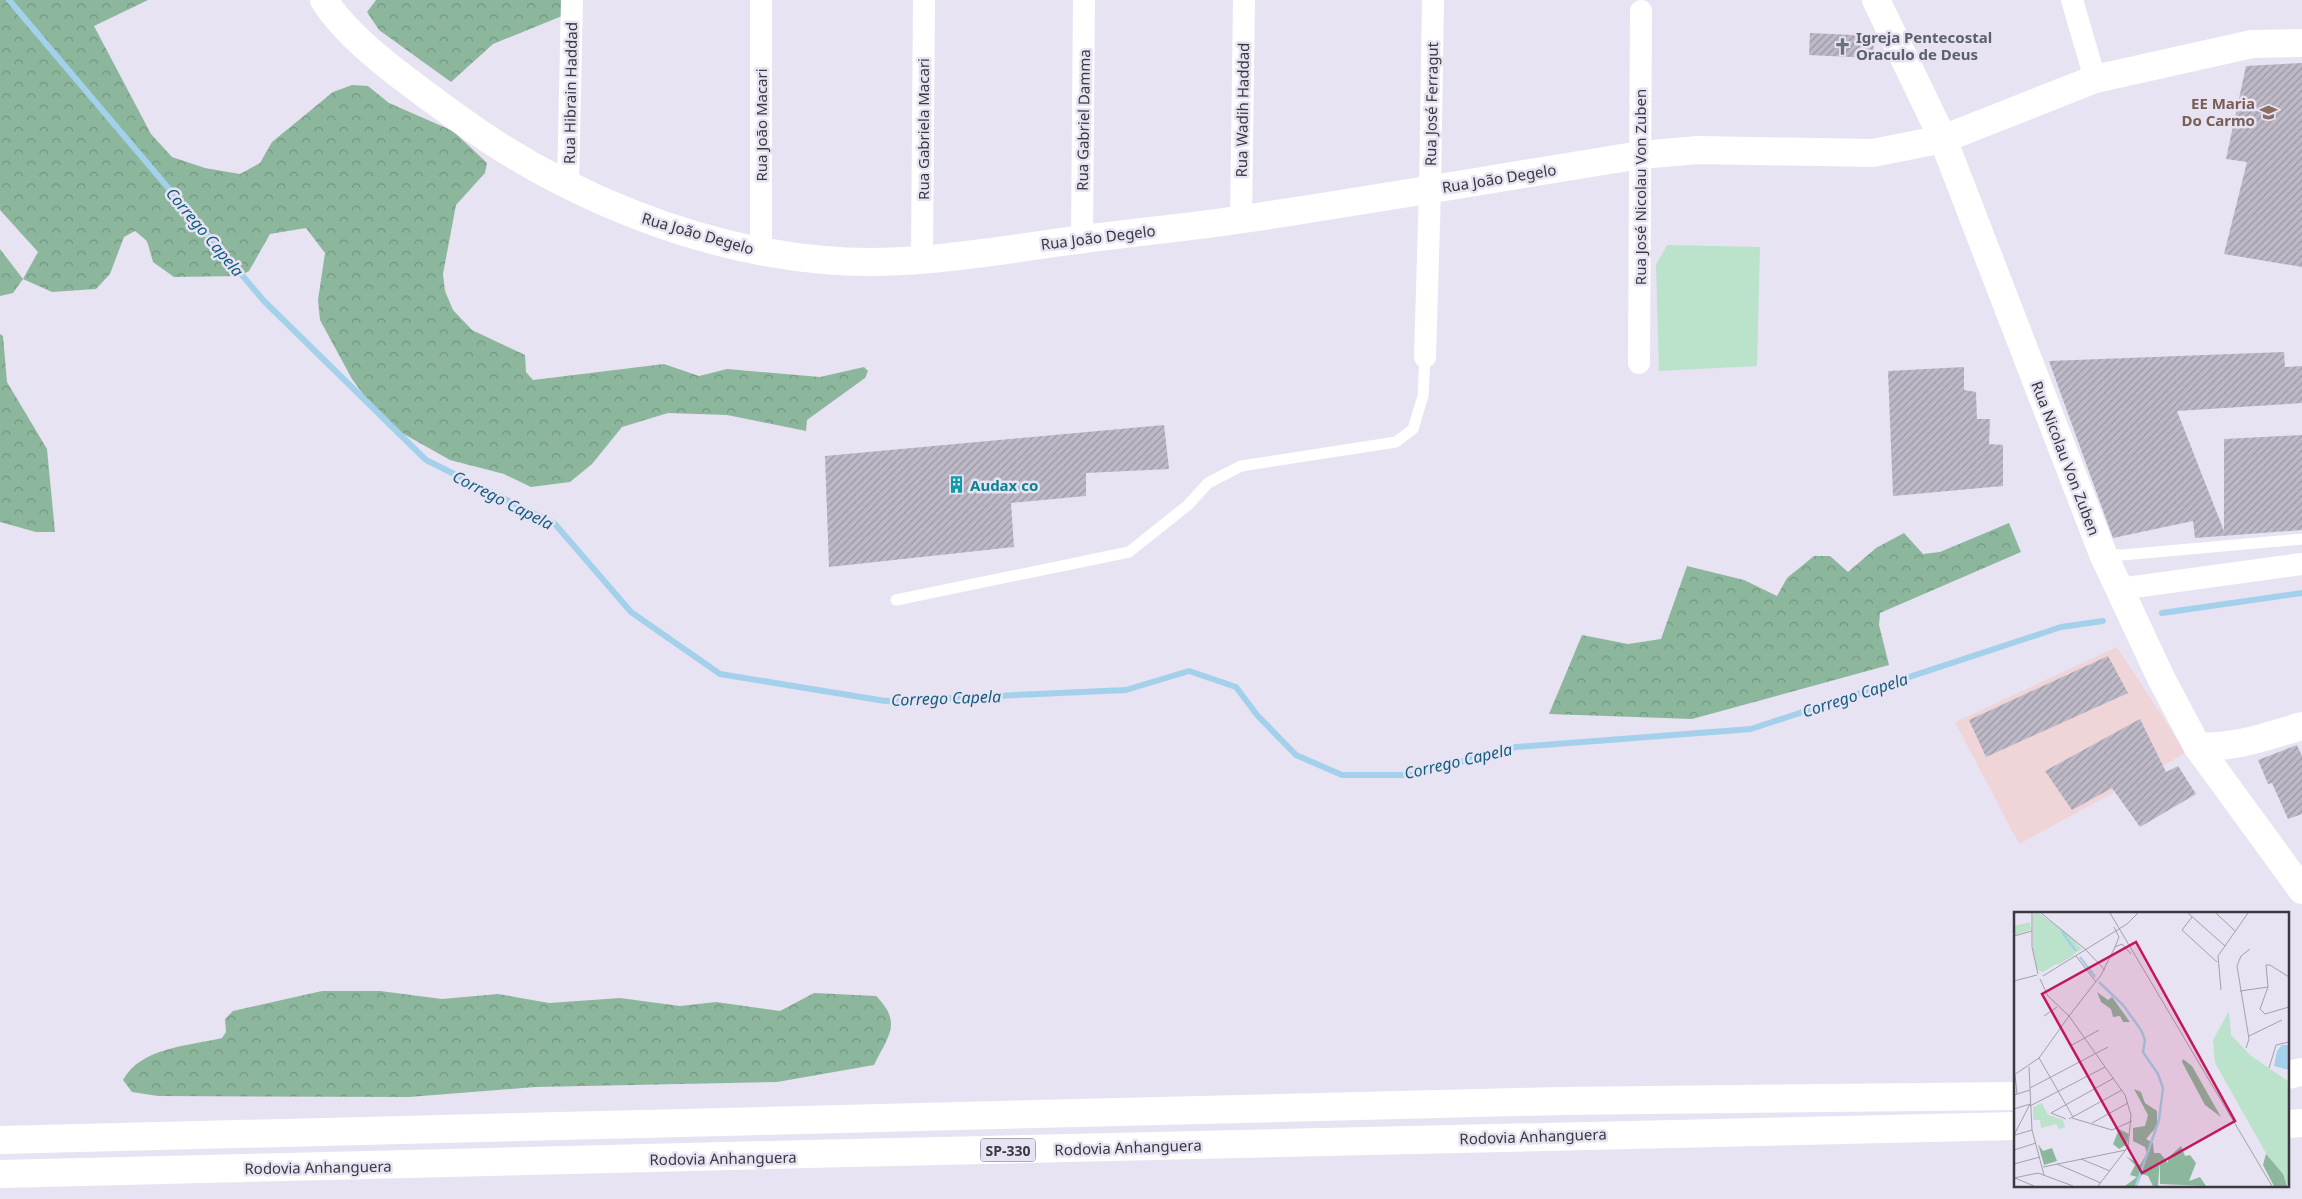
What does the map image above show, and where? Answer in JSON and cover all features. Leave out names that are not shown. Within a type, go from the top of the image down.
[{"type":"main road","name":"Rua João Degelo","points":[[324,0],[330,11],[371,51],[405,79],[485,138],[568,186],[625,211],[710,238],[761,251],[842,261],[922,258],[1241,220],[1641,155],[1698,150],[1873,153],[1943,139],[2095,79],[2252,44],[2302,43]]},
{"type":"main road","name":"Rua Nicolau Von Zuben","points":[[1876,0],[1943,139],[2103,554],[2161,678],[2197,746],[2240,808],[2302,890]]},
{"type":"main road","points":[[2197,746],[2211,747],[2238,744],[2302,726]]},
{"type":"main road","points":[[2238,744],[2231,762],[2231,771],[2240,808]]},
{"type":"main road","name":"SP-330","points":[[0,1140],[1560,1101],[2014,1096]]},
{"type":"main road","name":"Rodovia Anhanguera","points":[[0,1174],[805,1156],[1640,1133],[2014,1126]]},
{"type":"street","name":"Rua Hibrain Haddad","points":[[568,186],[572,0]]},
{"type":"street","name":"Rua João Macari","points":[[761,0],[761,251]]},
{"type":"street","name":"Rua Gabriela Macari","points":[[922,258],[924,0]]},
{"type":"street","name":"Rua Gabriel Damma","points":[[1082,239],[1084,0]]},
{"type":"street","name":"Rua Wadih Haddad","points":[[1241,220],[1244,0]]},
{"type":"street","name":"Rua José Ferragut","points":[[1425,357],[1433,0]]},
{"type":"street","points":[[2072,0],[2095,79]]},
{"type":"street","name":"Rua José Nicolau Von Zuben","points":[[1639,363],[1641,11]]},
{"type":"street","points":[[2119,589],[2302,564]]},
{"type":"lane","points":[[896,600],[1129,552],[1188,505],[1208,483],[1240,466],[1396,442],[1413,429],[1423,396],[1425,357]]},
{"type":"lane","points":[[2103,554],[2122,555],[2302,539]]},
{"type":"shaded area","points":[[2117,647],[2186,753],[2019,844],[1955,722]]},
{"type":"green space","points":[[0,0],[148,0],[94,26],[151,134],[172,157],[205,168],[240,174],[260,163],[272,142],[333,92],[352,85],[368,86],[389,103],[453,131],[487,163],[485,173],[456,205],[443,274],[445,291],[453,310],[472,330],[525,355],[526,372],[533,380],[664,364],[699,376],[727,369],[820,377],[864,367],[868,371],[865,378],[807,420],[806,431],[727,415],[668,413],[622,427],[592,464],[570,482],[531,487],[504,474],[450,460],[402,433],[374,409],[352,379],[320,320],[318,300],[325,253],[306,228],[270,234],[249,271],[240,276],[174,277],[153,262],[147,241],[135,231],[124,237],[110,274],[96,289],[52,292],[23,279],[38,252],[0,210]]},
{"type":"green space","points":[[376,0],[562,0],[562,16],[493,44],[451,82],[379,30],[367,12]]},
{"type":"green space","points":[[1667,245],[1760,247],[1757,366],[1659,371],[1656,265]]},
{"type":"green space","points":[[0,249],[23,279],[13,293],[0,296]]},
{"type":"green space","points":[[0,334],[3,336],[7,382],[47,449],[55,532],[36,532],[0,522]]},
{"type":"green space","points":[[2009,523],[2021,552],[1880,613],[1879,625],[1889,665],[1692,719],[1549,714],[1582,635],[1628,644],[1661,639],[1687,566],[1744,580],[1777,596],[1787,578],[1814,556],[1830,556],[1848,572],[1876,548],[1904,533],[1923,554],[1940,552]]},
{"type":"green space","points":[[322,991],[380,991],[442,999],[498,994],[549,1003],[620,998],[680,1006],[716,1002],[780,1011],[814,993],[876,996],[889,1014],[891,1022],[888,1038],[874,1065],[777,1082],[535,1087],[409,1097],[158,1096],[132,1092],[123,1080],[131,1069],[154,1054],[181,1046],[222,1038],[226,1032],[225,1019],[233,1011]]},
{"type":"building","name":"Igreja Pentecostal Oraculo de Deus","points":[[1810,33],[1874,36],[1873,58],[1809,55]]},
{"type":"building","points":[[2302,63],[2302,267],[2224,254],[2247,162],[2226,159],[2246,66]]},
{"type":"building","points":[[2284,352],[2285,367],[2302,366],[2302,403],[2177,411],[2224,531],[2224,439],[2302,435],[2302,530],[2195,538],[2193,521],[2113,538],[2049,361]]},
{"type":"building","points":[[1964,367],[1964,390],[1976,392],[1977,419],[1990,419],[1989,444],[2003,445],[2003,486],[1893,496],[1888,371]]},
{"type":"building","name":"Audax co","points":[[1164,425],[1169,469],[1086,473],[1086,496],[1011,503],[1014,547],[829,567],[825,456]]},
{"type":"building","points":[[2108,656],[2128,693],[1986,757],[1969,720]]},
{"type":"building","points":[[2140,719],[2166,772],[2178,766],[2196,794],[2140,827],[2112,788],[2072,810],[2045,771]]},
{"type":"building","points":[[2297,745],[2302,756],[2302,814],[2288,819],[2272,783],[2268,784],[2258,760]]},
{"type":"waterway","name":"Corrego Capela","points":[[9,0],[264,301],[426,460],[555,524],[631,612],[720,674],[885,701],[1126,690],[1189,671],[1236,687],[1257,715],[1296,755],[1342,775],[1412,775],[1516,747],[1751,729],[2061,627],[2103,621]]},
{"type":"waterway","name":"Corrego Capela","points":[[2162,613],[2302,593]]},
{"type":"place","name":"Igreja Pentecostal Oraculo de Deus","points":[[1842,46]]},
{"type":"place","name":"EE Maria Do Carmo","points":[[2269,112]]},
{"type":"place","name":"Audax co","points":[[956,485]]}]
